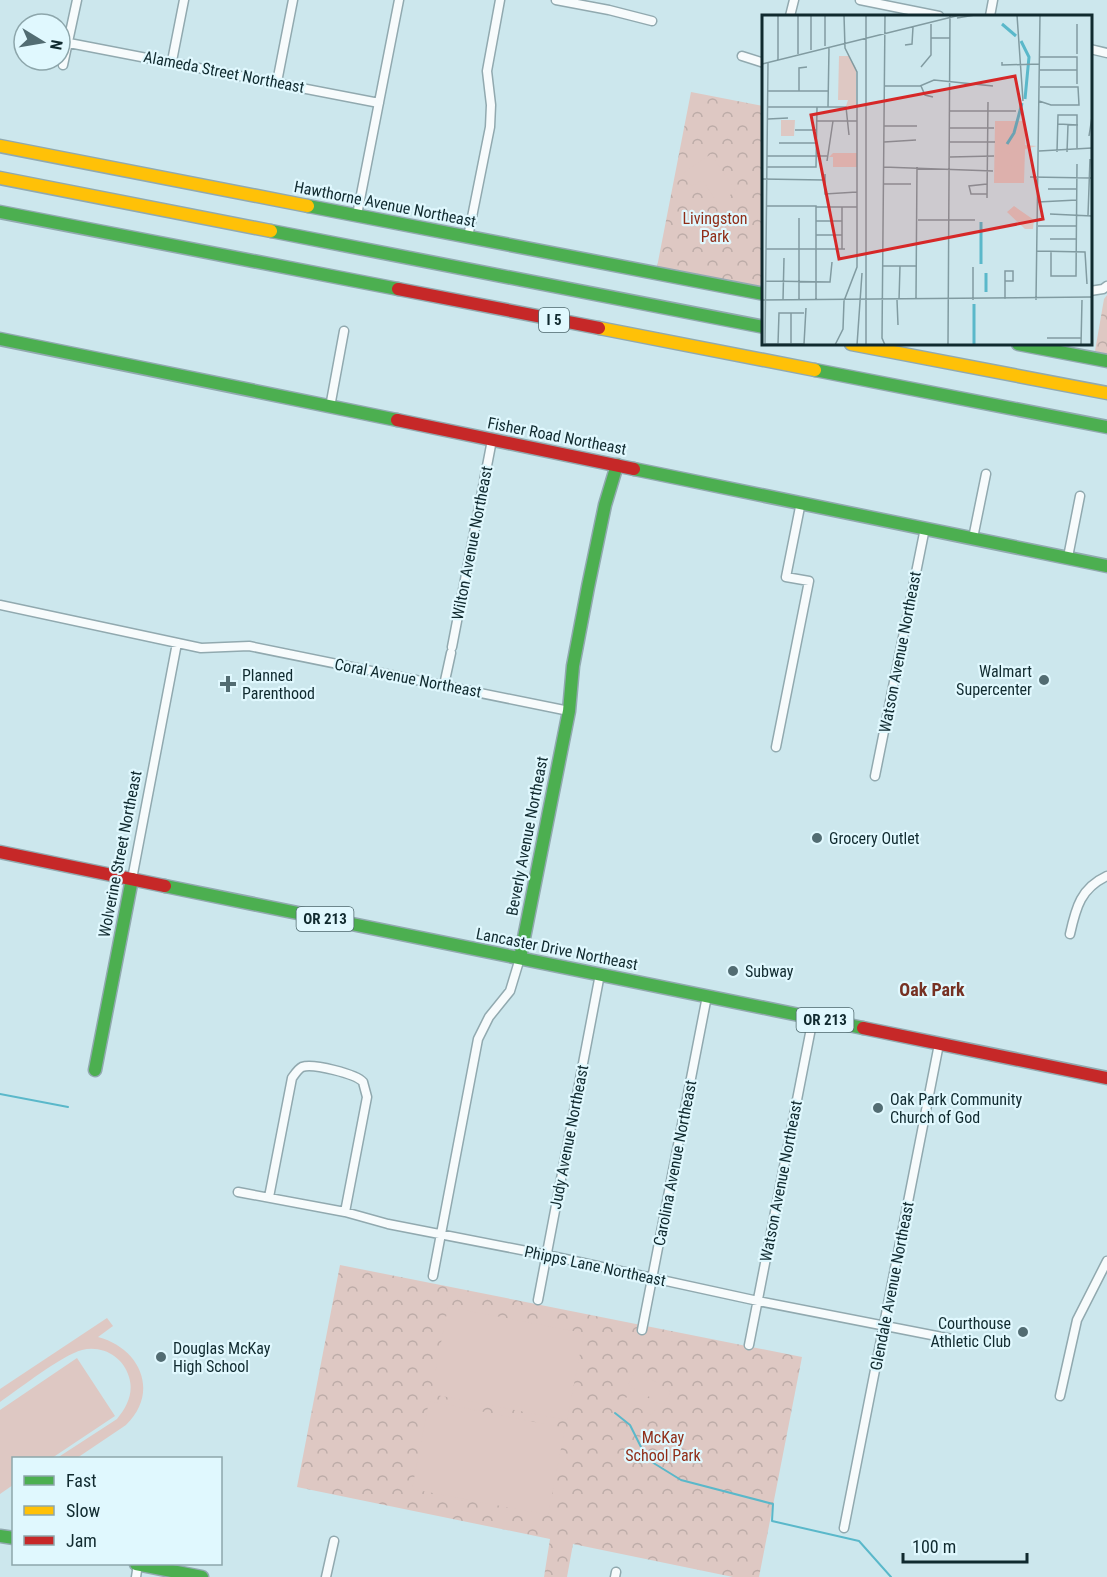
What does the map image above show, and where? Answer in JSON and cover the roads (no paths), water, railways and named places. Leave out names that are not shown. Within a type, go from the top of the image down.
[{"type":"main road","name":"Hawthorne Avenue Northeast","points":[[0,146],[762,294]]},
{"type":"main road","name":"I 5","points":[[0,178],[762,327]]},
{"type":"main road","name":"I 5","points":[[0,212],[1107,427]]},
{"type":"main road","name":"Fisher Road Northeast","points":[[0,339],[1107,566]]},
{"type":"main road","points":[[856,345],[1107,393]]},
{"type":"main road","points":[[1023,345],[1107,361]]},
{"type":"main road","name":"Beverly Avenue Northeast","points":[[520,958],[569,711],[573,666],[588,587],[605,505],[617,465]]},
{"type":"main road","name":"Lancaster Drive Northeast","points":[[0,852],[1107,1078]]},
{"type":"main road","name":"Wolverine Street Northeast","points":[[94,1070],[132,879]]},
{"type":"main road","points":[[142,1565],[202,1577]]},
{"type":"street","points":[[72,27],[77,0]]},
{"type":"street","points":[[172,61],[184,0]]},
{"type":"street","points":[[277,82],[292,0]]},
{"type":"street","points":[[357,215],[399,0]]},
{"type":"street","points":[[468,237],[490,127],[491,105],[487,71],[500,0]]},
{"type":"street","points":[[556,0],[652,21]]},
{"type":"street","points":[[609,10],[611,0]]},
{"type":"street","points":[[790,15],[794,0]]},
{"type":"street","points":[[860,0],[890,3],[935,15]]},
{"type":"street","points":[[990,15],[993,0]]},
{"type":"street","name":"Alameda Street Northeast","points":[[72,44],[172,61],[379,103]]},
{"type":"street","points":[[1092,49],[1107,52]]},
{"type":"street","points":[[742,56],[762,62]]},
{"type":"street","points":[[1092,291],[1107,287]]},
{"type":"street","points":[[330,406],[344,331]]},
{"type":"street","name":"Wilton Avenue Northeast","points":[[444,685],[492,440]]},
{"type":"street","points":[[973,538],[986,474]]},
{"type":"street","points":[[1068,557],[1080,496]]},
{"type":"street","points":[[776,747],[809,581],[786,577],[801,502]]},
{"type":"street","name":"Watson Avenue Northeast","points":[[875,776],[925,528]]},
{"type":"street","name":"Coral Avenue Northeast","points":[[0,605],[206,649],[249,646],[569,711]]},
{"type":"street","name":"Wolverine Street Northeast","points":[[132,879],[177,643]]},
{"type":"street","points":[[1070,934],[1075,912],[1083,897],[1094,882],[1107,876]]},
{"type":"street","name":"Beverly Avenue Northeast","points":[[433,1276],[478,1039],[489,1017],[510,991],[520,958]]},
{"type":"street","name":"Judy Avenue Northeast","points":[[538,1300],[600,974]]},
{"type":"street","name":"Carolina Avenue Northeast","points":[[642,1330],[707,996]]},
{"type":"street","name":"Watson Avenue Northeast","points":[[749,1345],[813,1018]]},
{"type":"street","name":"Glendale Avenue Northeast","points":[[844,1528],[939,1044]]},
{"type":"street","points":[[269,1197],[292,1078],[302,1067],[310,1066],[352,1075],[363,1082],[366,1097],[345,1212]]},
{"type":"street","name":"Phipps Lane Northeast","points":[[238,1192],[345,1212],[388,1224],[952,1339]]},
{"type":"street","points":[[1060,1396],[1077,1320],[1107,1261]]},
{"type":"street","points":[[326,1577],[334,1541]]},
{"type":"waterway","points":[[0,1094],[68,1107]]},
{"type":"waterway","points":[[615,1413],[630,1425],[647,1459],[681,1480],[773,1504],[772,1521],[859,1541],[891,1577]]},
{"type":"place","name":"Walmart Supercenter","points":[[1044,680]]},
{"type":"place","name":"Planned Parenthood","points":[[228,684]]},
{"type":"place","name":"Grocery Outlet","points":[[817,838]]},
{"type":"place","name":"Subway","points":[[733,971]]},
{"type":"place","name":"Oak Park Community Church of God","points":[[878,1108]]},
{"type":"place","name":"Courthouse Athletic Club","points":[[1023,1332]]},
{"type":"place","name":"Douglas McKay High School","points":[[161,1357]]},
{"type":"district","name":"Oak Park","points":[[932,989]]},
{"type":"park label","name":"Livingston Park","points":[[715,227]]},
{"type":"park label","name":"McKay School Park","points":[[663,1446]]}]
